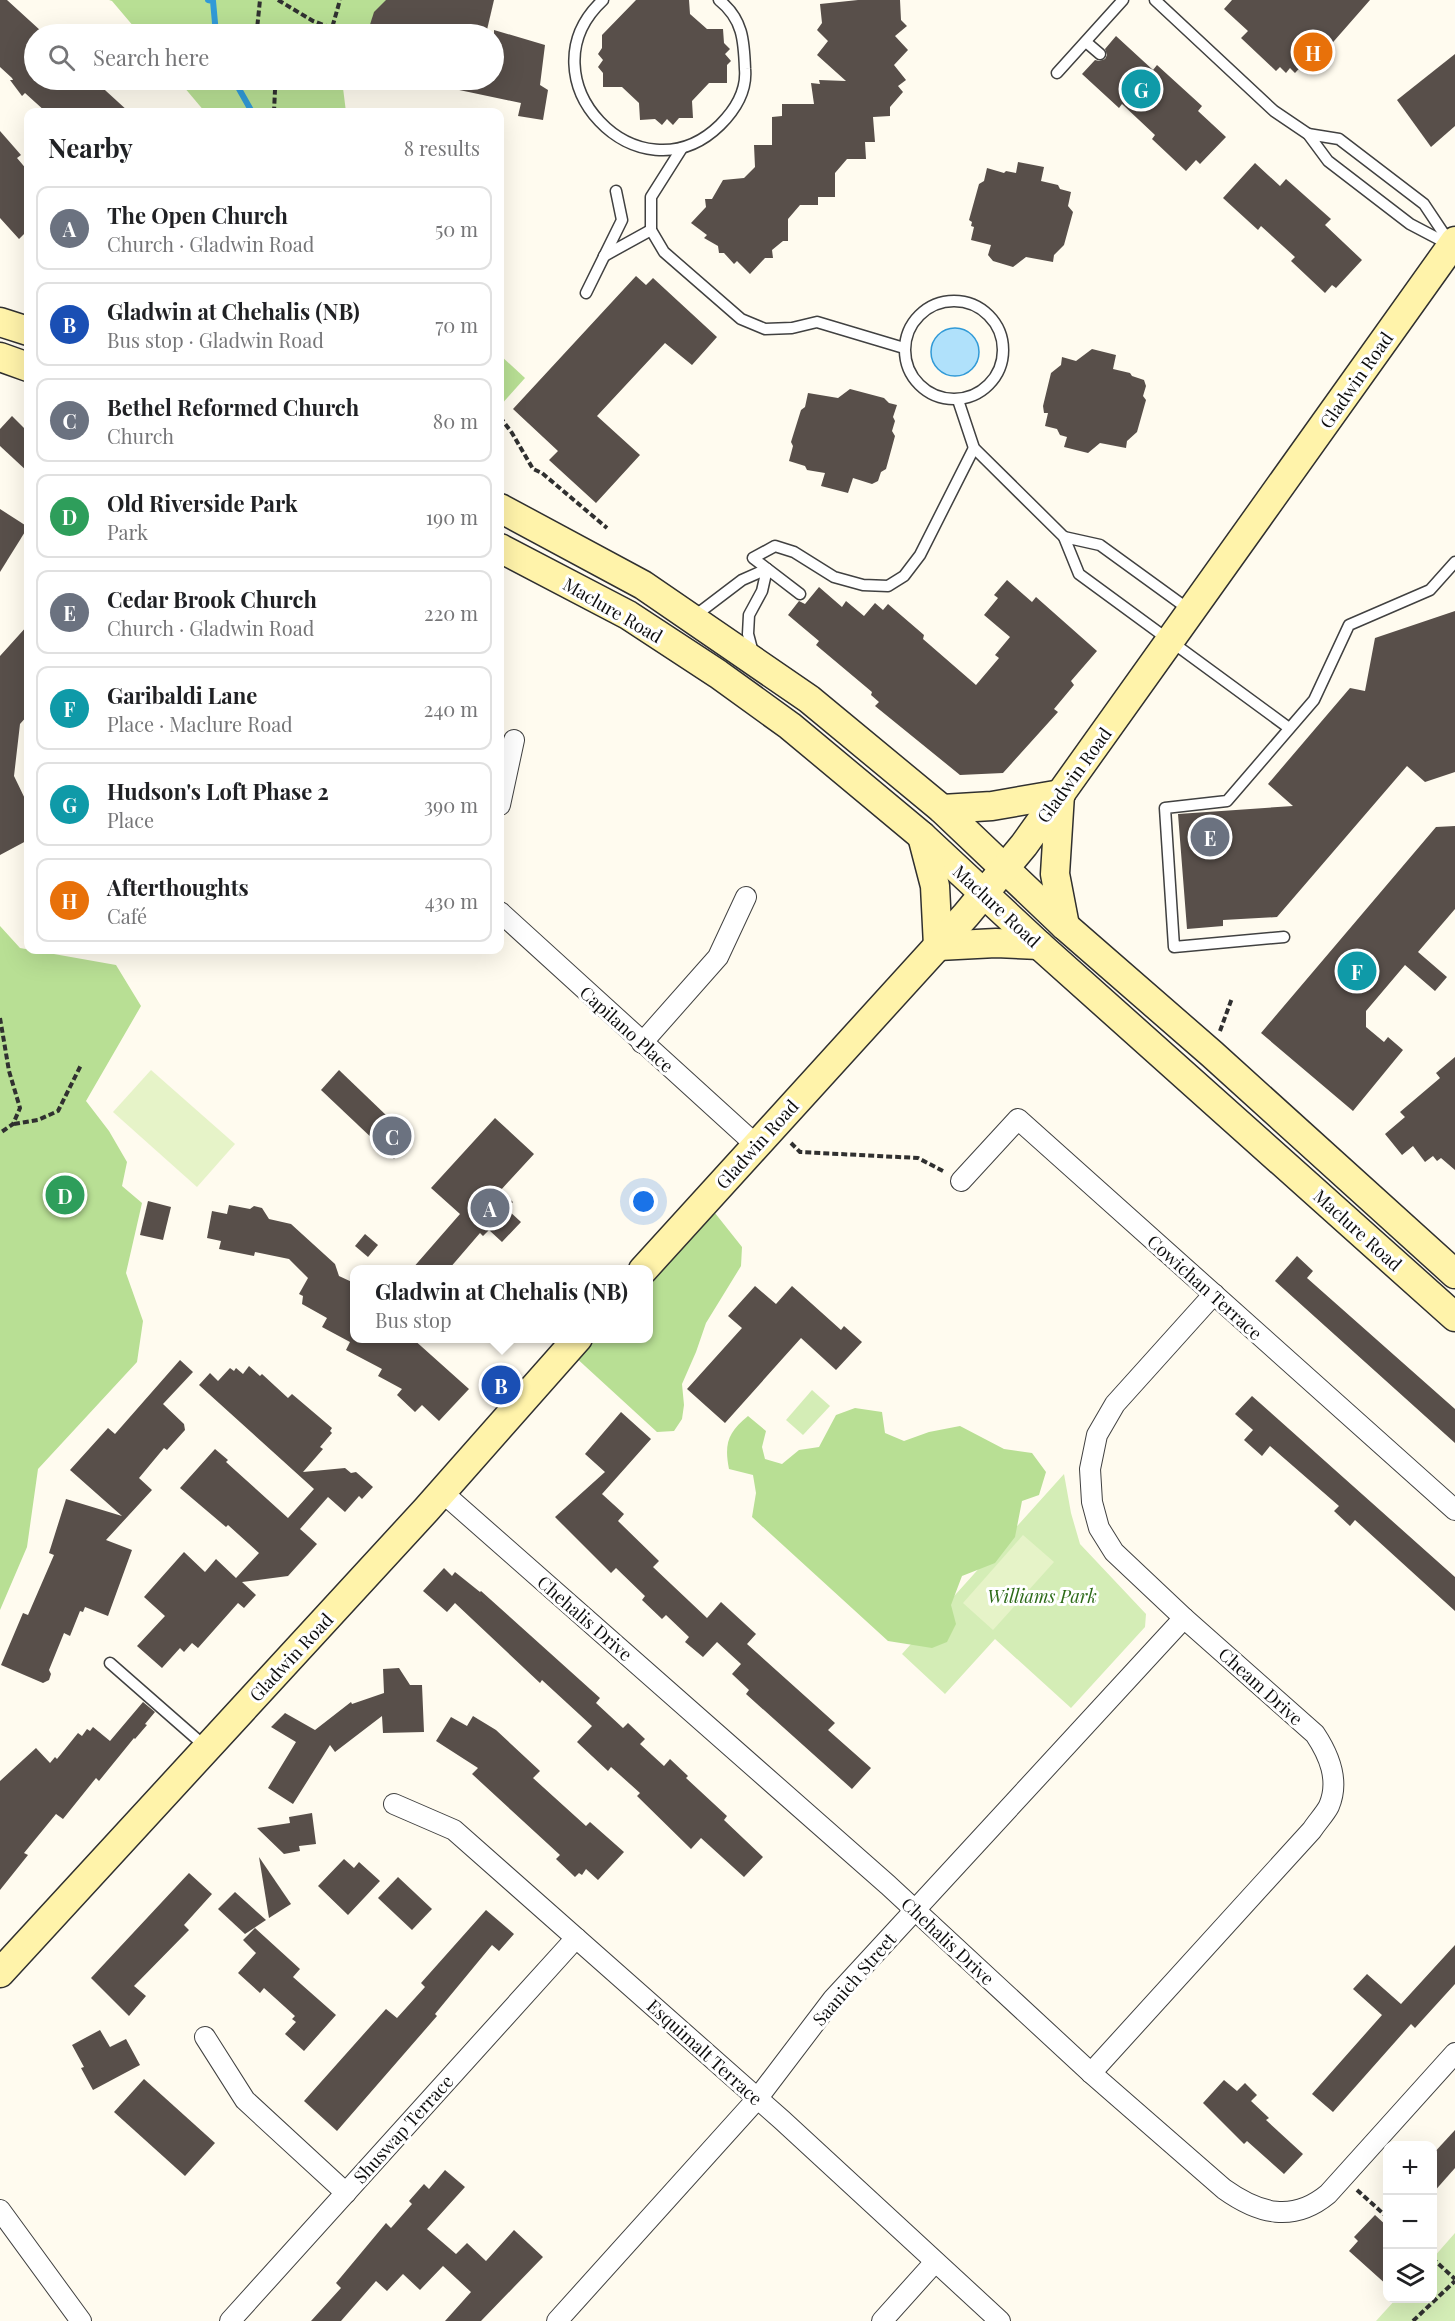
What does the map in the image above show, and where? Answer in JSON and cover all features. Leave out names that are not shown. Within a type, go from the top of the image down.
[{"type":"main road","name":"Gladwin Road","points":[[647,1265],[938,946],[1004,869],[1454,245]]},
{"type":"main road","points":[[0,322],[24,330]]},
{"type":"main road","points":[[0,357],[24,366]]},
{"type":"main road","name":"Maclure Road","points":[[504,510],[624,574],[754,659],[809,699],[942,809],[1065,926],[1212,1054],[1455,1274]]},
{"type":"main road","name":"Maclure Road","points":[[504,550],[628,615],[718,674],[790,726],[922,836],[1039,945],[1455,1317]]},
{"type":"main road","points":[[942,809],[992,806],[1060,794],[1055,874],[1065,926]]},
{"type":"main road","points":[[922,836],[935,886],[938,946],[996,943],[1039,945]]},
{"type":"main road","name":"Gladwin Road","points":[[0,1973],[442,1492],[574,1343]]},
{"type":"street","points":[[504,786],[514,740]]},
{"type":"street","points":[[642,1043],[718,957],[746,897]]},
{"type":"street","name":"Capilano Place","points":[[504,916],[642,1043],[765,1136]]},
{"type":"street","name":"Cowichan Terrace","points":[[961,1181],[1018,1119],[1455,1510]]},
{"type":"street","name":"Cheam Drive","points":[[1091,2073],[1312,1830],[1329,1806],[1333,1781],[1329,1756],[1315,1734],[1184,1618],[1114,1552],[1099,1528],[1092,1502],[1090,1469],[1097,1435],[1115,1404],[1214,1294]]},
{"type":"street","name":"Chehalis Drive","points":[[442,1492],[915,1911],[1091,2073],[1224,2189],[1245,2204],[1262,2210],[1283,2213],[1314,2205],[1343,2177],[1455,2053]]},
{"type":"street","name":"Saanich Street","points":[[557,2321],[757,2099],[833,1999],[1184,1618]]},
{"type":"street","name":"Esquimalt Terrace","points":[[394,1804],[454,1830],[757,2099],[1000,2321]]},
{"type":"street","name":"Shuswap Terrace","points":[[230,2321],[576,1938]]},
{"type":"street","points":[[206,2037],[245,2100],[346,2193]]},
{"type":"street","points":[[0,2210],[81,2321]]},
{"type":"street","points":[[882,2321],[935,2262]]},
{"type":"lane","points":[[603,0],[590,12],[576,42],[574,74],[585,105],[605,130],[634,146],[657,150],[682,148],[708,136],[733,112],[746,82],[744,35],[728,7],[719,0]]},
{"type":"lane","points":[[1057,73],[1123,0]]},
{"type":"lane","points":[[1155,0],[1274,111],[1308,134],[1328,161],[1410,224],[1454,245]]},
{"type":"lane","points":[[1086,42],[1100,54]]},
{"type":"lane","points":[[1308,134],[1339,139],[1425,204],[1454,245]]},
{"type":"lane","points":[[682,148],[651,197],[651,230],[664,252],[741,319],[765,329],[792,328],[817,322],[904,348]]},
{"type":"lane","points":[[586,293],[622,220],[616,192]]},
{"type":"lane","points":[[604,256],[651,230]]},
{"type":"lane","points":[[946,301],[970,303],[992,317],[1002,337],[1004,357],[996,377],[981,392],[958,400],[932,395],[912,376],[904,348],[912,324],[925,310],[946,301]]},
{"type":"lane","points":[[958,400],[974,448],[1064,537],[1079,574],[1289,728]]},
{"type":"lane","points":[[800,594],[753,558],[775,546],[794,552],[834,577],[863,585],[888,586],[904,576],[921,555],[974,448]]},
{"type":"lane","points":[[1064,537],[1101,545],[1191,611]]},
{"type":"lane","points":[[1284,937],[1174,947],[1165,808],[1227,801],[1314,700],[1349,625],[1430,590],[1455,562]]},
{"type":"lane","points":[[692,618],[742,580],[767,569]]},
{"type":"lane","points":[[754,659],[748,634],[749,615],[762,591],[767,569]]},
{"type":"lane","points":[[110,1663],[207,1748]]},
{"type":"path","points":[[258,24],[260,0]]},
{"type":"path","points":[[278,0],[321,24]]},
{"type":"path","points":[[333,24],[340,0]]},
{"type":"path","points":[[274,108],[275,90]]},
{"type":"path","points":[[504,422],[533,470],[542,473],[607,528]]},
{"type":"path","points":[[1212,1054],[1232,998]]},
{"type":"path","points":[[0,1018],[9,1071],[20,1108],[13,1124]]},
{"type":"path","points":[[0,1133],[13,1124],[38,1120],[58,1111],[81,1065]]},
{"type":"path","points":[[765,1136],[800,1152],[918,1158],[961,1181]]},
{"type":"path","points":[[1343,2177],[1383,2213]]},
{"type":"path","points":[[1413,2321],[1455,2280],[1437,2263]]},
{"type":"green space","points":[[109,0],[393,0],[372,24],[132,24]]},
{"type":"green space","points":[[186,90],[343,90],[346,108],[202,108]]},
{"type":"green space","points":[[504,359],[525,378],[504,402]]},
{"type":"green space","points":[[0,926],[20,948],[24,949],[24,954],[54,954],[116,965],[141,1006],[86,1101],[109,1131],[127,1162],[122,1186],[142,1203],[126,1273],[143,1321],[137,1362],[38,1469],[27,1547],[0,1610]]},
{"type":"green space","points":[[151,1070],[235,1144],[197,1187],[113,1112]]},
{"type":"green space","points":[[711,1208],[742,1247],[741,1266],[706,1323],[682,1384],[684,1405],[682,1419],[674,1431],[657,1432],[573,1355],[585,1343],[653,1343],[653,1271]]},
{"type":"green space","points":[[812,1390],[830,1406],[803,1435],[786,1420]]},
{"type":"green space","points":[[855,1408],[882,1412],[885,1433],[904,1441],[929,1432],[960,1426],[1004,1449],[1032,1453],[1046,1472],[1039,1495],[1022,1501],[1015,1537],[995,1563],[962,1576],[951,1605],[956,1624],[947,1642],[932,1648],[888,1641],[752,1517],[756,1493],[753,1475],[729,1469],[727,1452],[729,1439],[748,1416],[766,1431],[762,1447],[765,1459],[782,1464],[799,1450],[819,1447],[836,1415]]},
{"type":"green space","name":"Williams Park","points":[[1064,1474],[1071,1513],[1080,1544],[1146,1614],[1145,1627],[1071,1708],[995,1639],[945,1694],[902,1654]]},
{"type":"green space","points":[[1023,1535],[1054,1562],[993,1630],[963,1603]]},
{"type":"green space","points":[[1455,2233],[1455,2321],[1376,2321],[1392,2303],[1437,2303],[1437,2253]]},
{"type":"water","points":[[955,328],[972,335],[979,352],[972,369],[955,376],[938,369],[931,352],[938,335]]},
{"type":"building","points":[[0,0],[7,0],[33,24],[24,24],[24,90],[105,90],[125,108],[42,108],[25,93],[22,96],[10,80],[13,80],[12,78],[0,67]]},
{"type":"building","points":[[386,0],[494,0],[488,24],[370,24],[374,12]]},
{"type":"building","points":[[636,0],[689,0],[690,14],[707,29],[723,29],[724,43],[730,49],[725,54],[731,61],[727,65],[727,83],[709,83],[692,101],[693,118],[679,118],[673,125],[667,119],[662,125],[655,119],[640,120],[639,103],[622,87],[603,87],[603,73],[598,67],[603,60],[598,54],[602,48],[602,35]]},
{"type":"building","points":[[858,0],[900,0],[901,20],[907,26],[895,36],[908,50],[894,65],[906,80],[898,86],[903,92],[890,107],[890,116],[873,117],[875,142],[865,142],[866,159],[847,159],[835,173],[835,197],[818,197],[818,205],[800,205],[788,219],[788,241],[783,241],[772,250],[773,258],[765,258],[750,274],[737,261],[734,264],[724,253],[719,253],[718,246],[704,238],[707,235],[691,223],[706,207],[705,199],[712,199],[723,180],[744,178],[755,167],[754,145],[772,145],[772,117],[782,116],[782,104],[814,104],[811,83],[820,84],[819,80],[846,81],[817,55],[828,41],[817,30],[822,23],[820,4]]},
{"type":"building","points":[[1232,0],[1370,0],[1313,65],[1307,60],[1295,73],[1290,68],[1286,73],[1280,67],[1276,71],[1241,38],[1248,31],[1224,9]]},
{"type":"building","points":[[504,33],[545,45],[540,85],[548,90],[543,120],[518,116],[521,103],[459,90],[504,90]]},
{"type":"building","points":[[1116,36],[1153,70],[1157,65],[1202,106],[1198,111],[1226,137],[1200,164],[1196,160],[1186,171],[1152,139],[1155,135],[1122,104],[1119,108],[1082,74],[1095,60],[1105,59],[1107,55],[1105,49]]},
{"type":"building","points":[[1455,54],[1455,126],[1431,147],[1397,100]]},
{"type":"building","points":[[0,131],[21,155],[17,158],[24,166],[24,234],[19,239],[0,218]]},
{"type":"building","points":[[1018,162],[1044,167],[1041,181],[1058,185],[1060,189],[1071,192],[1068,206],[1073,212],[1064,245],[1054,255],[1053,262],[1026,257],[1013,267],[993,261],[988,255],[991,245],[971,240],[974,227],[971,226],[972,222],[969,220],[979,184],[984,181],[987,168],[1004,173],[1006,171],[1016,173]]},
{"type":"building","points":[[1255,163],[1280,186],[1286,179],[1331,219],[1325,225],[1362,260],[1336,288],[1332,285],[1325,293],[1291,261],[1295,257],[1261,226],[1258,230],[1223,198]]},
{"type":"building","points":[[636,276],[646,285],[653,278],[717,337],[692,365],[665,343],[597,416],[640,455],[596,503],[549,460],[558,451],[513,409]]},
{"type":"building","points":[[1092,349],[1116,355],[1113,369],[1130,373],[1144,380],[1146,386],[1143,396],[1146,400],[1137,432],[1127,441],[1126,448],[1100,443],[1088,453],[1064,447],[1067,437],[1060,435],[1057,429],[1045,426],[1048,413],[1044,413],[1043,406],[1051,373],[1061,365],[1062,357],[1076,361]]},
{"type":"building","points":[[850,389],[884,398],[889,403],[897,405],[892,431],[895,436],[886,469],[881,472],[878,481],[872,484],[853,478],[848,493],[821,486],[825,473],[807,470],[805,466],[789,461],[793,446],[791,442],[808,393],[838,398]]},
{"type":"building","points":[[12,416],[24,428],[24,468],[0,446],[0,429]]},
{"type":"building","points":[[0,509],[24,524],[24,533],[0,572]]},
{"type":"building","points":[[1007,580],[1032,602],[1036,597],[1097,651],[1071,681],[1074,685],[1054,709],[1058,712],[1003,773],[960,775],[875,706],[879,702],[871,695],[872,692],[816,645],[819,641],[788,615],[799,601],[805,604],[819,587],[842,607],[846,601],[864,616],[875,603],[883,610],[888,604],[924,635],[923,639],[976,685],[999,658],[995,655],[1010,637],[984,615],[998,598],[994,595]]},
{"type":"building","points":[[1455,611],[1455,772],[1425,782],[1407,766],[1277,917],[1223,920],[1223,926],[1187,929],[1178,814],[1293,806],[1268,784],[1350,688],[1365,691],[1375,638]]},
{"type":"building","points":[[24,629],[24,720],[20,724],[14,776],[24,797],[24,842],[0,855],[0,656]]},
{"type":"building","points":[[1455,826],[1455,909],[1418,952],[1447,977],[1435,991],[1405,965],[1366,1011],[1366,1027],[1384,1042],[1388,1037],[1403,1050],[1353,1111],[1261,1033],[1436,827]]},
{"type":"building","points":[[1455,1057],[1455,1170],[1441,1158],[1437,1161],[1433,1156],[1425,1162],[1413,1146],[1402,1155],[1385,1134],[1405,1117],[1400,1112],[1440,1078],[1436,1073]]},
{"type":"building","points":[[339,1070],[412,1140],[394,1159],[321,1090]]},
{"type":"building","points":[[495,1118],[534,1154],[500,1191],[513,1202],[507,1209],[521,1222],[502,1242],[489,1230],[483,1236],[480,1233],[452,1265],[415,1265],[460,1214],[431,1188]]},
{"type":"building","points":[[148,1201],[171,1207],[163,1240],[140,1235]]},
{"type":"building","points":[[229,1205],[250,1209],[254,1206],[262,1208],[269,1219],[291,1224],[335,1264],[339,1276],[350,1281],[350,1342],[322,1327],[327,1318],[302,1304],[303,1296],[299,1294],[308,1278],[289,1259],[255,1252],[254,1256],[219,1249],[221,1241],[207,1238],[212,1211],[227,1214]]},
{"type":"building","points":[[365,1234],[378,1245],[368,1257],[355,1246]]},
{"type":"building","points":[[1297,1256],[1313,1271],[1307,1278],[1455,1409],[1455,1443],[1275,1281]]},
{"type":"building","points":[[755,1286],[776,1304],[792,1286],[841,1330],[844,1326],[862,1342],[836,1370],[801,1338],[725,1423],[687,1389],[742,1328],[728,1316]]},
{"type":"building","points":[[350,1342],[418,1343],[469,1389],[439,1421],[422,1405],[415,1412],[397,1395],[402,1389],[378,1376],[382,1369],[346,1350]]},
{"type":"building","points":[[180,1360],[193,1372],[163,1404],[184,1424],[185,1430],[167,1450],[164,1448],[139,1478],[152,1490],[106,1540],[132,1550],[108,1616],[85,1607],[83,1612],[80,1611],[70,1636],[64,1633],[49,1670],[51,1674],[49,1680],[43,1683],[1,1665],[23,1613],[28,1615],[54,1555],[49,1553],[66,1499],[122,1516],[70,1470],[108,1428],[115,1434]]},
{"type":"building","points":[[249,1366],[260,1376],[262,1374],[288,1398],[292,1394],[332,1428],[330,1431],[332,1433],[320,1447],[323,1449],[303,1472],[345,1468],[351,1473],[356,1472],[373,1487],[362,1499],[359,1496],[345,1512],[328,1497],[300,1529],[317,1544],[288,1576],[242,1582],[256,1595],[244,1608],[238,1603],[198,1648],[192,1643],[184,1652],[180,1648],[162,1668],[137,1646],[165,1616],[144,1597],[184,1552],[205,1572],[216,1559],[236,1578],[259,1553],[228,1525],[226,1527],[180,1488],[215,1449],[228,1460],[226,1462],[288,1518],[314,1489],[199,1385],[210,1373],[218,1381],[230,1368],[234,1371],[236,1368],[243,1374]]},
{"type":"building","points":[[1252,1396],[1455,1577],[1455,1611],[1355,1520],[1350,1526],[1334,1511],[1339,1506],[1270,1446],[1262,1456],[1244,1440],[1253,1430],[1235,1414]]},
{"type":"building","points":[[621,1412],[651,1439],[602,1494],[624,1514],[618,1521],[659,1561],[653,1567],[707,1618],[721,1602],[756,1634],[747,1644],[835,1723],[828,1730],[871,1768],[852,1789],[746,1694],[749,1690],[732,1674],[741,1664],[717,1642],[703,1657],[685,1642],[689,1637],[666,1615],[662,1619],[642,1600],[645,1596],[616,1568],[611,1573],[555,1517],[605,1472],[585,1454]]},
{"type":"building","points":[[444,1568],[452,1576],[455,1572],[481,1591],[600,1698],[596,1703],[623,1728],[628,1723],[645,1739],[640,1744],[664,1766],[670,1759],[688,1776],[686,1778],[727,1816],[724,1820],[763,1857],[744,1877],[701,1838],[691,1849],[637,1796],[640,1793],[611,1767],[608,1771],[577,1742],[592,1726],[542,1680],[540,1683],[455,1603],[447,1612],[423,1591]]},
{"type":"building","points":[[399,1668],[410,1685],[422,1685],[424,1732],[383,1733],[382,1716],[335,1752],[330,1745],[293,1804],[268,1788],[296,1742],[271,1727],[285,1713],[315,1730],[351,1702],[352,1704],[384,1693],[383,1669]]},
{"type":"building","points":[[143,1702],[155,1712],[145,1724],[147,1725],[99,1781],[96,1778],[63,1819],[56,1814],[24,1853],[28,1855],[0,1890],[0,1781],[36,1748],[50,1763],[55,1757],[57,1759],[78,1733],[82,1736],[87,1729],[90,1731],[93,1727],[110,1741]]},
{"type":"building","points":[[473,1716],[496,1730],[540,1771],[533,1778],[586,1826],[590,1822],[624,1852],[598,1880],[586,1869],[582,1875],[579,1873],[575,1877],[556,1859],[560,1855],[472,1774],[478,1768],[436,1741],[451,1717],[467,1726]]},
{"type":"building","points":[[312,1813],[316,1844],[299,1846],[300,1851],[284,1854],[257,1828],[290,1823],[289,1817]]},
{"type":"building","points":[[259,1857],[291,1904],[269,1918]]},
{"type":"building","points":[[344,1859],[354,1868],[359,1862],[380,1881],[348,1915],[318,1886]]},
{"type":"building","points":[[189,1873],[212,1894],[184,1925],[189,1930],[134,1986],[146,1996],[129,2016],[91,1978]]},
{"type":"building","points":[[398,1877],[432,1909],[412,1930],[378,1898]]},
{"type":"building","points":[[235,1892],[266,1920],[245,1934],[218,1909]]},
{"type":"building","points":[[486,1910],[514,1934],[499,1951],[492,1945],[435,2014],[437,2016],[337,2131],[304,2101],[386,2009],[397,2018],[425,1987],[421,1983]]},
{"type":"building","points":[[255,1928],[300,1969],[293,1977],[336,2015],[304,2051],[285,2034],[296,2022],[292,2019],[295,2016],[264,1988],[260,1993],[238,1973],[256,1953],[243,1940]]},
{"type":"building","points":[[1455,1945],[1455,1984],[1415,2028],[1411,2024],[1333,2112],[1312,2094],[1382,2015],[1353,1989],[1367,1974],[1401,2004]]},
{"type":"building","points":[[100,2030],[110,2047],[126,2039],[140,2065],[93,2090],[72,2045]]},
{"type":"building","points":[[144,2079],[215,2143],[185,2176],[114,2112]]},
{"type":"building","points":[[1224,2080],[1237,2091],[1245,2083],[1257,2095],[1251,2101],[1269,2118],[1266,2120],[1303,2154],[1284,2174],[1247,2141],[1244,2144],[1203,2103]]},
{"type":"building","points":[[1455,2130],[1455,2168],[1437,2188],[1437,2150]]},
{"type":"building","points":[[445,2170],[465,2187],[427,2229],[456,2254],[467,2243],[486,2261],[514,2230],[543,2257],[481,2321],[445,2321],[471,2292],[443,2266],[420,2290],[403,2274],[387,2291],[376,2281],[341,2321],[311,2321],[341,2288],[336,2283],[386,2223],[391,2228],[412,2204],[409,2201],[424,2184],[429,2189]]},
{"type":"building","points":[[1375,2215],[1383,2222],[1383,2282],[1349,2251],[1358,2241],[1354,2237]]},
{"type":"waterway","points":[[208,0],[213,1],[215,24]]},
{"type":"waterway","points":[[240,90],[250,108]]},
{"type":"place","name":"Afterthoughts","points":[[1313,52]]},
{"type":"place","name":"Hudson's Loft Phase 2","points":[[1141,89]]},
{"type":"place","name":"Cedar Brook Church","points":[[1210,837]]},
{"type":"place","name":"Garibaldi Lane","points":[[1357,971]]},
{"type":"place","name":"Bethel Reformed Church","points":[[392,1136]]},
{"type":"place","name":"Old Riverside Park","points":[[65,1195]]},
{"type":"place","name":"The Open Church","points":[[490,1208]]},
{"type":"place","name":"Gladwin at Chehalis (NB)","points":[[501,1385]]}]
